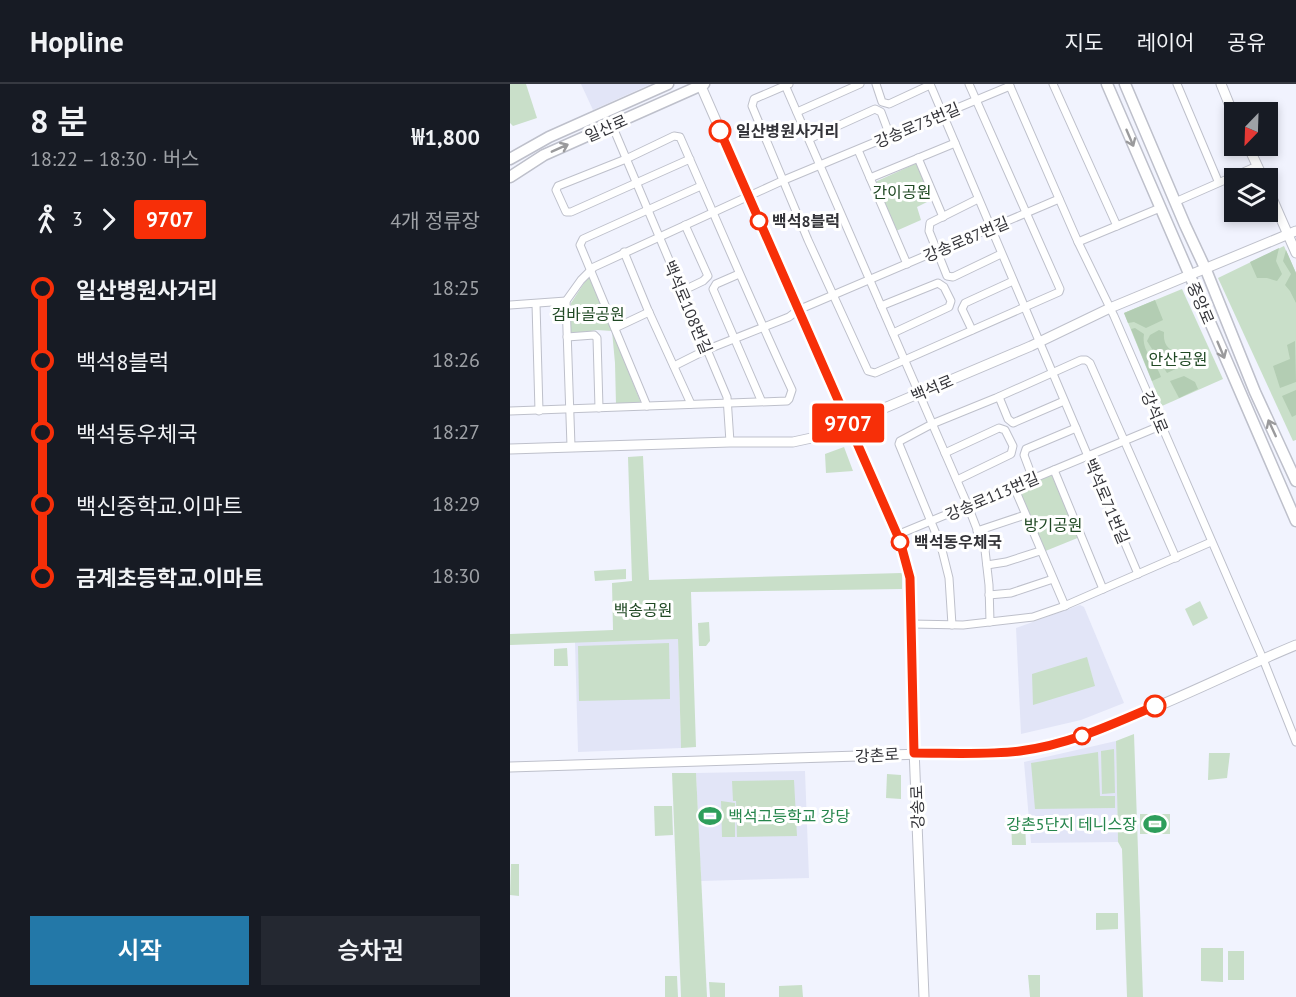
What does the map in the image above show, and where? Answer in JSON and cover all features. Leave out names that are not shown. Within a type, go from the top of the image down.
[{"type":"main road","name":"일산로","points":[[510,159],[549,137],[668,84]]},
{"type":"main road","name":"중앙로","points":[[1107,84],[1296,520]]},
{"type":"main road","name":"중앙로","points":[[1125,84],[1206,270],[1255,392],[1296,481]]},
{"type":"main road","points":[[1221,84],[1228,102]]},
{"type":"main road","name":"일산로","points":[[510,177],[544,155],[702,85]]},
{"type":"main road","name":"강송로","points":[[702,85],[748,196],[897,535],[910,578],[914,753],[924,997]]},
{"type":"main road","points":[[1252,156],[1257,166]]},
{"type":"main road","points":[[1278,207],[1292,232],[1296,253]]},
{"type":"main road","name":"백석로","points":[[510,449],[793,442],[816,437],[1039,342],[1110,308],[1190,277],[1292,232]]},
{"type":"main road","name":"강촌로","points":[[510,767],[796,759],[914,753],[1018,752],[1054,745],[1100,730],[1296,645]]},
{"type":"street","points":[[797,112],[861,84]]},
{"type":"street","points":[[876,84],[882,102],[889,104],[930,84]]},
{"type":"street","name":"백석로71번길","points":[[930,84],[1138,574]]},
{"type":"street","name":"강송로73번길","points":[[969,84],[1001,157]]},
{"type":"street","points":[[1053,84],[1117,226]]},
{"type":"street","points":[[1177,84],[1218,181]]},
{"type":"street","points":[[990,622],[985,550],[957,480],[932,424],[904,359],[893,333],[881,306],[870,280],[820,166],[787,85],[754,99],[752,106],[808,240],[868,371],[875,373],[904,359],[1024,308]]},
{"type":"street","name":"강송로73번길","points":[[591,269],[601,262],[784,180],[1009,85]]},
{"type":"street","name":"강석로","points":[[1009,85],[1078,243],[1110,308],[1263,659],[1296,742]]},
{"type":"street","points":[[809,139],[875,109],[881,112],[890,136]]},
{"type":"street","name":"백석로108번길","points":[[612,125],[727,397],[730,442]]},
{"type":"street","points":[[510,411],[789,399],[792,390],[738,272],[690,159],[680,137],[677,136],[558,186],[556,190],[566,212],[571,212],[690,159]]},
{"type":"street","points":[[870,178],[955,143]]},
{"type":"street","name":"강송로73번길","points":[[858,150],[883,207]]},
{"type":"street","name":"강송로87번길","points":[[1001,157],[1060,289],[1024,308]]},
{"type":"street","points":[[918,158],[943,217]]},
{"type":"street","points":[[1175,202],[1218,181],[1257,166]]},
{"type":"street","points":[[647,406],[580,245],[583,239],[701,186]]},
{"type":"street","points":[[978,199],[930,223],[929,231],[947,276],[953,277],[1001,254]]},
{"type":"street","name":"강송로87번길","points":[[674,366],[706,350],[789,317],[798,310],[1059,199]]},
{"type":"street","name":"강송로87번길","points":[[883,207],[907,264]]},
{"type":"street","points":[[1078,243],[1160,208]]},
{"type":"street","points":[[682,291],[703,281],[708,276],[685,225]]},
{"type":"street","points":[[624,252],[691,404]]},
{"type":"street","points":[[571,446],[566,301],[591,269]]},
{"type":"street","points":[[738,272],[716,284],[713,290],[761,400]]},
{"type":"street","points":[[971,330],[962,309],[965,303],[1013,281]]},
{"type":"street","points":[[881,306],[938,283],[944,286],[951,302],[949,307],[893,333]]},
{"type":"street","points":[[510,305],[566,301]]},
{"type":"street","points":[[536,304],[539,411]]},
{"type":"street","points":[[615,328],[649,311]]},
{"type":"street","points":[[567,337],[594,335],[597,338],[599,408]]},
{"type":"street","points":[[932,424],[998,398],[1081,360],[1086,360],[1090,363],[1176,558]]},
{"type":"street","points":[[998,398],[1008,419],[1013,423],[1064,401]]},
{"type":"street","name":"강송로113번길","points":[[932,424],[902,438],[899,444],[945,559],[949,578],[952,625]]},
{"type":"street","name":"강송로113번길","points":[[897,535],[1160,426]]},
{"type":"street","points":[[945,453],[999,428],[1005,430],[1013,446],[1011,454],[957,480]]},
{"type":"street","points":[[1033,479],[1024,455],[1026,449],[1076,428]]},
{"type":"street","name":"강송로113번길","points":[[1054,470],[1103,589]]},
{"type":"street","points":[[1014,487],[1065,606]]},
{"type":"street","points":[[977,531],[1025,515]]},
{"type":"street","points":[[911,624],[952,625],[1033,617],[1065,606],[1211,542]]},
{"type":"street","points":[[987,565],[1006,562],[1040,551]]},
{"type":"street","points":[[989,595],[1011,593],[1053,579]]},
{"type":"shaded area","points":[[581,84],[651,84],[593,110]]},
{"type":"shaded area","points":[[1080,605],[1084,607],[1124,703],[1081,720],[1021,734],[1016,628]]},
{"type":"shaded area","points":[[678,639],[681,748],[578,752],[575,642]]},
{"type":"shaded area","points":[[1116,741],[1118,842],[1031,843],[1024,762]]},
{"type":"shaded area","points":[[805,771],[809,878],[701,881],[696,773]]},
{"type":"green space","points":[[510,84],[526,84],[537,118],[513,126],[510,123]]},
{"type":"green space","name":"간이공원","points":[[917,163],[931,200],[917,207],[921,220],[896,231],[875,182]]},
{"type":"green space","points":[[1284,246],[1296,273],[1296,440],[1293,441],[1218,278]]},
{"type":"green space","points":[[1279,248],[1276,261],[1282,274],[1277,281],[1257,278],[1250,262]]},
{"type":"green space","points":[[1286,250],[1296,273],[1296,303],[1285,285],[1291,274],[1283,261]]},
{"type":"green space","name":"검바골공원","points":[[590,274],[641,403],[616,405],[612,331],[597,330],[571,334],[571,303]]},
{"type":"green space","name":"안산공원","points":[[1182,289],[1223,379],[1162,406],[1124,313]]},
{"type":"green space","points":[[1155,300],[1163,320],[1146,328],[1134,322],[1128,323],[1124,313]]},
{"type":"green space","points":[[1135,328],[1144,334],[1145,346],[1161,377],[1152,381],[1131,329]]},
{"type":"green space","points":[[1159,330],[1164,332],[1166,345],[1181,359],[1180,367],[1167,373],[1147,341],[1150,335]]},
{"type":"green space","points":[[1295,341],[1296,382],[1280,388],[1273,366],[1290,359],[1287,345]]},
{"type":"green space","points":[[1184,376],[1195,382],[1198,389],[1179,398],[1170,381]]},
{"type":"green space","points":[[1296,390],[1296,415],[1292,417],[1282,396]]},
{"type":"green space","points":[[844,447],[853,471],[826,473],[825,454]]},
{"type":"green space","name":"백송공원","points":[[643,456],[649,580],[902,573],[902,589],[691,592],[696,747],[681,748],[678,639],[510,645],[510,634],[613,630],[612,583],[632,581],[628,457]]},
{"type":"green space","name":"방기공원","points":[[1051,474],[1080,537],[1043,552],[1018,488]]},
{"type":"green space","points":[[626,569],[626,579],[595,581],[594,571]]},
{"type":"green space","points":[[1200,601],[1208,618],[1193,626],[1185,609]]},
{"type":"green space","points":[[709,622],[710,641],[706,646],[699,646],[698,623]]},
{"type":"green space","points":[[669,643],[670,699],[579,701],[578,646]]},
{"type":"green space","points":[[567,648],[568,666],[554,666],[554,649]]},
{"type":"green space","points":[[1087,657],[1095,686],[1033,705],[1032,674]]},
{"type":"green space","points":[[1134,734],[1143,997],[1127,997],[1122,849],[1118,842],[1116,741]]},
{"type":"green space","points":[[1114,749],[1115,793],[1102,794],[1101,751]]},
{"type":"green space","points":[[1098,752],[1100,796],[1115,796],[1115,808],[1035,809],[1031,763]]},
{"type":"green space","points":[[1209,753],[1230,753],[1227,778],[1208,780]]},
{"type":"green space","points":[[672,773],[696,773],[707,997],[681,997]]},
{"type":"green space","points":[[887,774],[901,775],[901,799],[886,798]]},
{"type":"green space","points":[[794,780],[797,836],[737,837],[736,801],[733,801],[732,781]]},
{"type":"green space","points":[[721,801],[735,803],[735,837],[722,837]]},
{"type":"green space","points":[[654,806],[672,806],[673,835],[655,836]]},
{"type":"green space","name":"강촌5단지 테니스장","points":[[1140,814],[1170,814],[1170,834],[1140,834]]},
{"type":"green space","points":[[1011,821],[1025,822],[1026,845],[1012,845]]},
{"type":"green space","points":[[511,864],[519,864],[519,896],[510,895]]},
{"type":"green space","points":[[1096,913],[1118,913],[1118,929],[1096,930]]},
{"type":"green space","points":[[1201,948],[1223,948],[1223,982],[1201,981]]},
{"type":"green space","points":[[1228,951],[1244,951],[1244,980],[1228,980]]},
{"type":"green space","points":[[1028,975],[1040,975],[1040,997],[1030,997]]},
{"type":"green space","points":[[665,976],[677,976],[678,997],[665,997]]},
{"type":"green space","points":[[709,982],[725,983],[725,997],[710,997]]},
{"type":"green space","points":[[802,985],[803,997],[779,997],[779,986]]},
{"type":"bus line","name":"9707","points":[[720,131],[900,541],[910,578],[914,753],[1018,752],[1054,745],[1100,730],[1155,706]]},
{"type":"place","name":"일산병원사거리","points":[[720,131]]},
{"type":"place","name":"백석8블럭","points":[[759,221]]},
{"type":"place","name":"백석동우체국","points":[[900,542]]},
{"type":"place","name":"백석고등학교 강당","points":[[710,816]]},
{"type":"place","name":"강촌5단지 테니스장","points":[[1155,824]]}]
